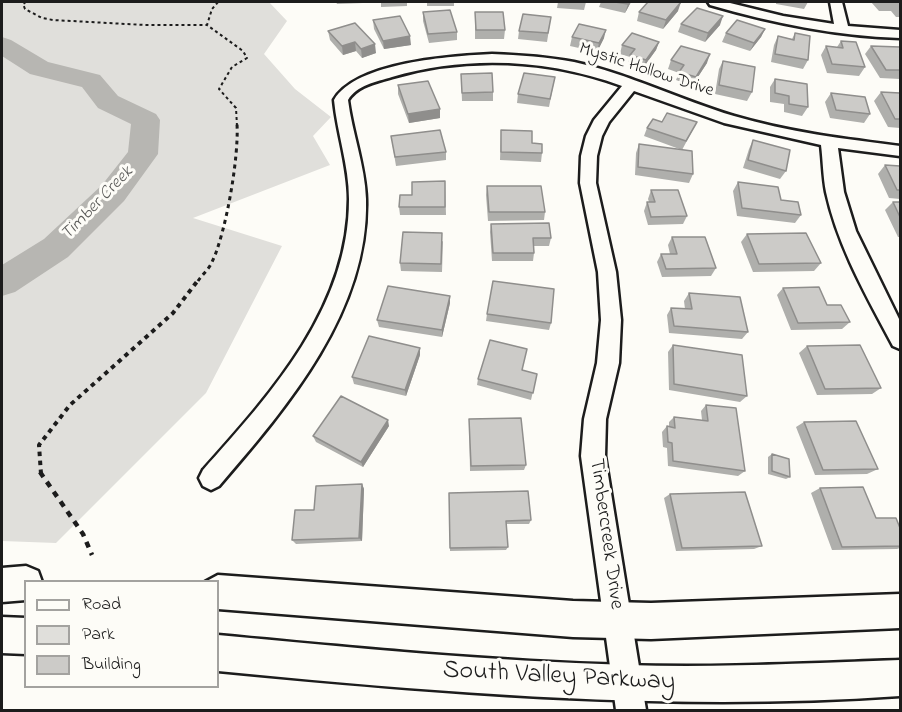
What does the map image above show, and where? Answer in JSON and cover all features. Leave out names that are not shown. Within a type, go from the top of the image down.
[{"type":"main road","points":[[2,585],[24,583]]},
{"type":"main road","points":[[219,592],[573,619],[651,621],[900,611]]},
{"type":"main road","points":[[2,635],[24,636]]},
{"type":"main road","name":"South Valley Parkway","points":[[219,653],[629,697],[767,684],[900,678]]},
{"type":"street","points":[[714,2],[784,20],[842,30],[900,34]]},
{"type":"street","points":[[836,2],[842,30]]},
{"type":"street","name":"Mystic Hollow Drive","points":[[211,478],[265,417],[309,357],[329,318],[344,280],[355,234],[357,190],[342,107],[344,92],[360,83],[395,71],[456,60],[511,60],[556,64],[596,72],[745,124],[830,142],[900,151]]},
{"type":"street","name":"Timbercreek Drive","points":[[629,697],[593,456],[595,419],[608,363],[610,308],[607,272],[588,183],[589,156],[594,136],[602,120],[631,85]]},
{"type":"street","points":[[830,142],[835,190],[842,218],[853,248],[900,340]]},
{"type":"path","points":[[26,2],[25,9],[47,20],[145,26],[207,25],[243,51],[247,58],[232,67],[219,89],[236,108],[238,136],[229,204],[212,263],[173,314],[70,405],[39,445],[39,471],[83,534],[92,555]]},
{"type":"path","points":[[207,25],[212,9],[218,2]]},
{"type":"green space","points":[[2,2],[269,2],[287,21],[264,54],[295,89],[331,117],[313,136],[330,165],[193,218],[282,246],[206,393],[56,543],[2,541]]},
{"type":"building","points":[[648,2],[681,2],[666,20],[639,12]]},
{"type":"building","points":[[697,8],[723,16],[708,33],[681,24]]},
{"type":"building","points":[[450,10],[457,32],[428,34],[423,12]]},
{"type":"building","points":[[475,12],[503,12],[505,30],[476,30]]},
{"type":"building","points":[[523,14],[551,17],[548,33],[519,31]]},
{"type":"building","points":[[400,16],[410,36],[383,41],[373,20]]},
{"type":"building","points":[[737,20],[765,29],[754,43],[726,33]]},
{"type":"building","points":[[355,23],[375,44],[361,49],[355,42],[342,46],[328,31]]},
{"type":"building","points":[[579,24],[606,30],[599,43],[572,37]]},
{"type":"building","points":[[632,33],[659,42],[646,60],[630,55],[635,49],[622,45]]},
{"type":"building","points":[[795,33],[810,36],[808,60],[775,54],[778,36],[794,40]]},
{"type":"building","points":[[841,41],[856,42],[865,67],[832,64],[826,46],[843,48]]},
{"type":"building","points":[[681,46],[710,54],[696,77],[679,72],[684,65],[671,60]]},
{"type":"building","points":[[871,46],[900,47],[900,70],[886,70]]},
{"type":"building","points":[[723,61],[755,67],[752,92],[719,85]]},
{"type":"building","points":[[492,73],[493,92],[462,93],[461,74]]},
{"type":"building","points":[[524,73],[555,77],[550,99],[518,94]]},
{"type":"building","points":[[775,79],[807,84],[808,107],[789,104],[789,96],[775,93]]},
{"type":"building","points":[[428,81],[440,109],[408,114],[398,85]]},
{"type":"building","points":[[881,92],[900,93],[900,119],[895,119]]},
{"type":"building","points":[[831,93],[865,97],[870,114],[836,110]]},
{"type":"building","points":[[667,113],[697,122],[686,141],[647,128],[653,119],[662,122]]},
{"type":"building","points":[[440,130],[446,152],[395,157],[391,136]]},
{"type":"building","points":[[501,130],[532,131],[532,143],[542,144],[542,153],[501,152]]},
{"type":"building","points":[[753,140],[790,150],[786,171],[748,160]]},
{"type":"building","points":[[639,144],[692,151],[693,174],[638,167]]},
{"type":"building","points":[[885,165],[900,166],[900,190],[897,190]]},
{"type":"building","points":[[445,181],[445,207],[399,207],[400,195],[412,195],[412,182]]},
{"type":"building","points":[[738,182],[778,187],[781,200],[798,202],[801,215],[742,208]]},
{"type":"building","points":[[487,186],[541,186],[545,212],[489,212]]},
{"type":"building","points":[[651,190],[678,190],[687,216],[651,217],[647,202],[655,202]]},
{"type":"building","points":[[893,202],[900,202],[900,217]]},
{"type":"building","points":[[549,223],[551,238],[533,238],[534,253],[493,253],[491,224]]},
{"type":"building","points":[[403,232],[442,233],[441,264],[400,263]]},
{"type":"building","points":[[806,233],[821,263],[759,264],[747,234]]},
{"type":"building","points":[[672,237],[705,237],[716,268],[666,269],[661,254],[677,254]]},
{"type":"building","points":[[493,281],[554,289],[551,323],[487,314]]},
{"type":"building","points":[[388,286],[450,296],[442,330],[377,320]]},
{"type":"building","points":[[819,287],[827,305],[841,305],[850,322],[798,323],[783,288]]},
{"type":"building","points":[[689,293],[740,297],[748,332],[674,326],[671,308],[692,309]]},
{"type":"building","points":[[369,336],[420,348],[405,390],[352,377]]},
{"type":"building","points":[[490,340],[527,349],[522,370],[537,374],[533,393],[478,379]]},
{"type":"building","points":[[673,345],[742,355],[747,396],[674,384]]},
{"type":"building","points":[[860,345],[881,388],[825,389],[807,346]]},
{"type":"building","points":[[341,396],[388,420],[361,462],[313,436]]},
{"type":"building","points":[[706,405],[736,408],[745,471],[673,461],[672,443],[668,442],[667,426],[675,428],[674,417],[708,421]]},
{"type":"building","points":[[521,418],[526,465],[471,466],[469,419]]},
{"type":"building","points":[[856,421],[878,469],[823,470],[804,422]]},
{"type":"building","points":[[772,454],[789,459],[790,477],[772,471]]},
{"type":"building","points":[[362,484],[359,538],[292,540],[295,510],[314,510],[316,486]]},
{"type":"building","points":[[863,487],[876,518],[896,518],[900,528],[900,546],[842,547],[820,488]]},
{"type":"building","points":[[528,491],[531,520],[506,521],[508,547],[450,548],[449,493]]},
{"type":"building","points":[[745,492],[762,546],[682,548],[670,494]]},
{"type":"waterway","name":"Timber Creek","points":[[2,45],[39,68],[91,81],[108,102],[146,120],[143,154],[113,193],[56,248],[2,282]]}]
